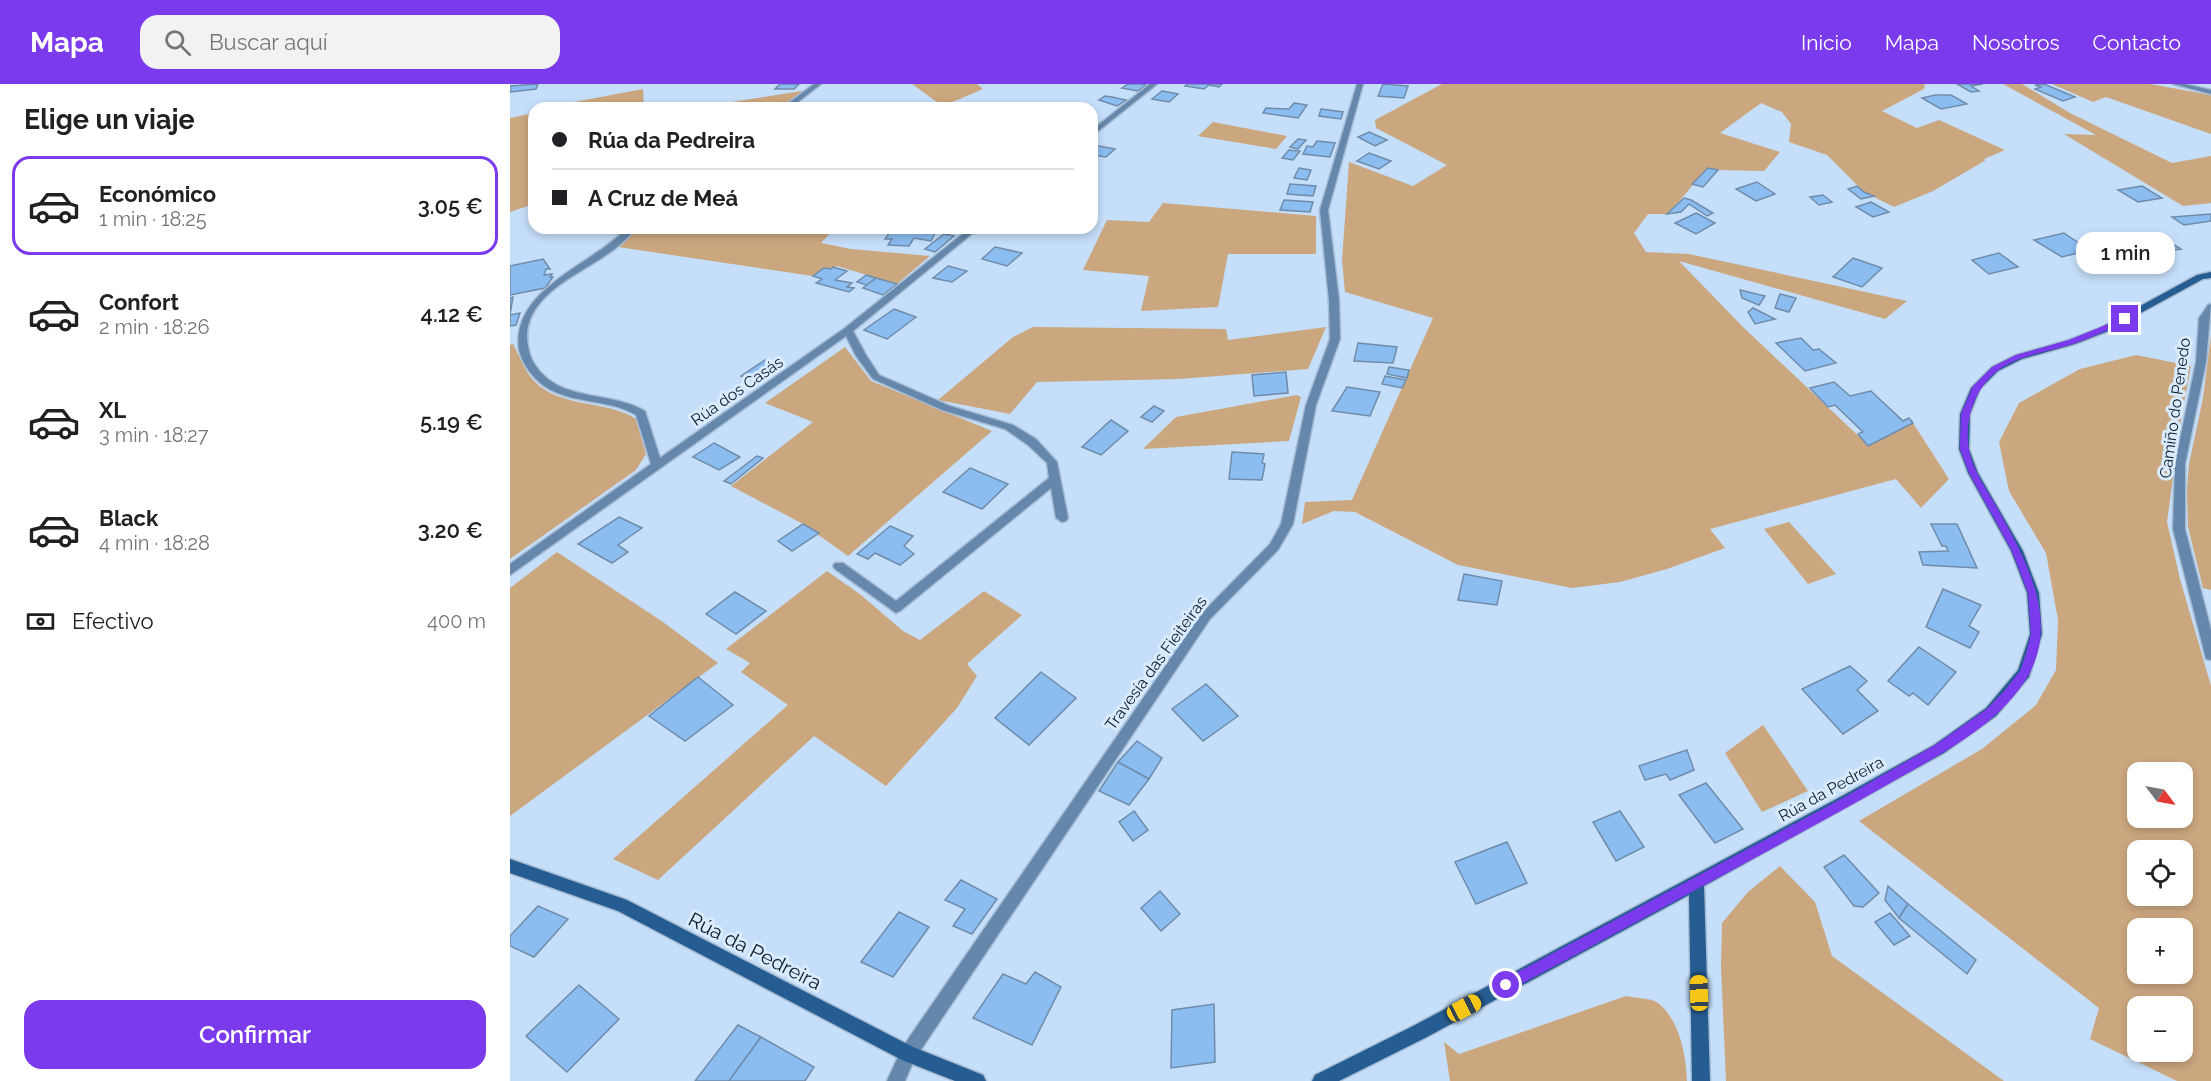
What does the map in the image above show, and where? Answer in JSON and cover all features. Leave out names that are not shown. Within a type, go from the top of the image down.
[{"type":"street","points":[[794,102],[818,84]]},
{"type":"street","points":[[1098,129],[1154,84]]},
{"type":"street","name":"Travesía das Fieiteiras","points":[[896,1081],[908,1054],[1206,616],[1274,547],[1287,524],[1311,405],[1335,339],[1334,300],[1324,210],[1360,84]]},
{"type":"street","points":[[2176,84],[2211,92]]},
{"type":"street","points":[[626,234],[614,246],[567,276],[532,306],[527,314],[523,349],[535,372],[553,387],[623,405],[640,413],[657,465]]},
{"type":"street","name":"Rúa dos Casás","points":[[510,570],[849,330],[968,234]]},
{"type":"street","name":"Rúa da Pedreira","points":[[1321,1081],[1421,1031],[1696,883],[1939,749],[1991,712],[2024,673],[2036,634],[2032,593],[2016,551],[1973,473],[1964,449],[1965,414],[1976,388],[1995,369],[2019,357],[2103,330],[2200,278],[2211,275]]},
{"type":"street","name":"Camiño do Penedo","points":[[2211,307],[2204,318],[2201,362],[2180,464],[2179,529],[2211,655]]},
{"type":"street","points":[[849,330],[861,356],[876,377],[946,408],[1009,427],[1032,442],[1052,462],[1062,518]]},
{"type":"street","points":[[839,566],[896,608],[1055,479]]},
{"type":"street","name":"Rúa da Pedreira","points":[[510,866],[622,905],[908,1054],[976,1081]]},
{"type":"street","points":[[1696,883],[1701,1081]]},
{"type":"shaded area","points":[[912,84],[977,84],[983,89],[953,102],[937,102]]},
{"type":"shaded area","points":[[1442,84],[1925,84],[1924,89],[1882,111],[1917,128],[1939,120],[2005,150],[1984,159],[1986,160],[1933,191],[1894,207],[1864,192],[1827,155],[1789,142],[1791,124],[1782,112],[1761,103],[1720,133],[1780,152],[1764,171],[1707,168],[1667,214],[1648,214],[1634,233],[1646,252],[1689,254],[1907,301],[1885,319],[1679,261],[1743,327],[1868,445],[1913,423],[1949,479],[1921,508],[1896,479],[1710,529],[1725,548],[1667,569],[1620,582],[1572,588],[1458,565],[1355,512],[1334,511],[1302,524],[1305,502],[1352,500],[1433,318],[1345,292],[1342,260],[1349,162],[1413,186],[1447,165],[1376,128],[1375,120]]},
{"type":"shaded area","points":[[2003,84],[2022,84],[2070,113],[2172,163],[2211,156],[2211,203],[2183,206],[2064,134],[2096,135]]},
{"type":"shaded area","points":[[2052,84],[2150,84],[2211,95],[2211,134],[2106,97],[2093,102]]},
{"type":"shaded area","points":[[643,89],[644,102],[574,102]]},
{"type":"shaded area","points":[[808,90],[790,102],[731,102]]},
{"type":"shaded area","points":[[528,114],[528,206],[510,212],[510,118]]},
{"type":"shaded area","points":[[1213,122],[1287,136],[1276,149],[1198,136]]},
{"type":"shaded area","points":[[1163,203],[1316,216],[1316,254],[1228,254],[1218,307],[1141,311],[1149,276],[1083,270],[1107,220],[1149,222]]},
{"type":"shaded area","points":[[632,234],[829,234],[821,243],[851,249],[930,256],[897,284],[837,266],[831,269],[824,268],[813,276],[618,247]]},
{"type":"shaded area","points":[[1033,327],[1226,329],[1228,340],[1326,327],[1308,369],[1179,379],[1037,382],[1010,414],[938,400],[1013,337]]},
{"type":"shaded area","points":[[2211,335],[2211,590],[2203,588],[2188,527],[2187,489],[2189,464],[2203,398]]},
{"type":"shaded area","points":[[513,344],[530,376],[544,389],[556,396],[611,409],[636,419],[646,454],[636,470],[510,559],[510,345]]},
{"type":"shaded area","points":[[845,347],[871,381],[992,431],[848,556],[803,524],[731,486],[813,422],[765,403]]},
{"type":"shaded area","points":[[2136,355],[2191,366],[2181,419],[2167,522],[2180,579],[2211,686],[2211,1081],[2177,1081],[2138,1062],[2193,1062],[2193,996],[2127,996],[2127,1057],[2090,1039],[2099,1008],[1859,821],[1982,749],[2036,705],[2056,670],[2058,620],[2046,553],[2009,491],[1999,442],[2019,403],[2080,369]]},
{"type":"shaded area","points":[[1297,395],[1301,397],[1289,441],[1143,449],[1176,417]]},
{"type":"shaded area","points":[[1789,522],[1836,574],[1808,584],[1764,529]]},
{"type":"shaded area","points":[[557,552],[663,622],[718,663],[510,816],[510,588]]},
{"type":"shaded area","points":[[827,571],[861,595],[903,631],[920,640],[984,591],[1022,615],[967,664],[977,676],[957,708],[886,786],[814,736],[658,880],[613,859],[788,705],[741,672],[750,663],[726,649]]},
{"type":"shaded area","points":[[1763,725],[1808,791],[1762,812],[1725,753]]},
{"type":"shaded area","points":[[1780,866],[1815,902],[1832,956],[2004,1081],[1726,1081],[1721,967],[1722,923],[1748,892]]},
{"type":"shaded area","points":[[1626,996],[1655,1001],[1666,1010],[1680,1039],[1687,1081],[1450,1081],[1444,1042],[1459,1054]]},
{"type":"building","points":[[538,84],[536,89],[510,92],[510,86]]},
{"type":"building","points":[[780,84],[799,84],[794,89],[775,89]]},
{"type":"building","points":[[1128,84],[1146,85],[1138,91],[1122,88]]},
{"type":"building","points":[[1187,84],[1222,84],[1219,87],[1209,85],[1204,89],[1185,86]]},
{"type":"building","points":[[1383,84],[1408,86],[1404,98],[1378,96]]},
{"type":"building","points":[[1957,84],[1983,84],[1971,86],[1979,91],[1971,92]]},
{"type":"building","points":[[2044,84],[2075,97],[2063,101],[2035,89],[2041,87],[2035,85]]},
{"type":"building","points":[[1162,91],[1178,94],[1169,102],[1152,99]]},
{"type":"building","points":[[1951,95],[1967,104],[1941,109],[1922,98]]},
{"type":"building","points":[[1105,96],[1126,100],[1117,106],[1099,100]]},
{"type":"building","points":[[1294,103],[1307,105],[1298,118],[1263,113],[1266,108],[1289,109]]},
{"type":"building","points":[[1321,109],[1343,112],[1341,119],[1319,116]]},
{"type":"building","points":[[1369,132],[1387,140],[1375,146],[1358,137]]},
{"type":"building","points":[[1298,139],[1306,140],[1298,149],[1290,147]]},
{"type":"building","points":[[1317,141],[1335,143],[1330,157],[1303,154],[1307,146],[1313,147]]},
{"type":"building","points":[[1098,146],[1115,149],[1106,157],[1098,156]]},
{"type":"building","points":[[1289,150],[1300,151],[1293,160],[1282,158]]},
{"type":"building","points":[[1369,153],[1391,161],[1379,169],[1357,161]]},
{"type":"building","points":[[1299,168],[1311,170],[1307,180],[1294,178]]},
{"type":"building","points":[[1708,168],[1718,170],[1703,187],[1692,184]]},
{"type":"building","points":[[1757,182],[1775,194],[1756,201],[1736,189]]},
{"type":"building","points":[[1290,184],[1316,186],[1313,196],[1287,194]]},
{"type":"building","points":[[1857,186],[1874,196],[1861,199],[1848,189]]},
{"type":"building","points":[[2142,186],[2162,198],[2138,202],[2118,190]]},
{"type":"building","points":[[1823,195],[1832,202],[1819,205],[1810,197]]},
{"type":"building","points":[[1684,198],[1713,213],[1707,216],[1689,204],[1681,212],[1667,214]]},
{"type":"building","points":[[1284,200],[1313,202],[1310,212],[1280,210]]},
{"type":"building","points":[[1871,202],[1889,212],[1873,217],[1856,207]]},
{"type":"building","points":[[1696,213],[1715,223],[1696,234],[1675,223]]},
{"type":"building","points":[[2211,214],[2211,221],[2184,225],[2172,217]]},
{"type":"building","points":[[2064,233],[2089,250],[2062,257],[2034,240]]},
{"type":"building","points":[[889,234],[934,234],[931,241],[914,238],[909,246],[888,245],[892,239],[885,239]]},
{"type":"building","points":[[944,234],[954,236],[935,252],[925,249]]},
{"type":"building","points":[[2159,236],[2181,249],[2146,255],[2126,242]]},
{"type":"building","points":[[995,247],[1022,253],[1007,266],[982,259]]},
{"type":"building","points":[[1999,253],[2018,267],[1989,274],[1972,260]]},
{"type":"building","points":[[1853,258],[1882,268],[1862,287],[1833,277]]},
{"type":"building","points":[[543,259],[550,269],[546,269],[544,275],[552,274],[550,277],[553,277],[545,288],[510,295],[510,266]]},
{"type":"building","points":[[948,266],[967,271],[952,282],[933,278]]},
{"type":"building","points":[[833,267],[847,271],[835,280],[852,283],[847,287],[854,288],[849,292],[816,283],[822,279],[813,276],[824,268]]},
{"type":"building","points":[[866,275],[876,278],[867,285],[857,282]]},
{"type":"building","points":[[876,278],[897,284],[883,295],[863,288]]},
{"type":"building","points":[[1740,290],[1765,296],[1759,305],[1742,298]]},
{"type":"building","points":[[1780,294],[1796,298],[1789,312],[1775,308]]},
{"type":"building","points":[[513,297],[510,315],[510,298]]},
{"type":"building","points":[[1753,308],[1775,319],[1755,324],[1748,312]]},
{"type":"building","points":[[894,309],[916,317],[887,339],[864,330]]},
{"type":"building","points":[[520,313],[516,325],[510,326],[510,315]]},
{"type":"building","points":[[1801,338],[1813,350],[1819,349],[1836,363],[1805,371],[1776,343]]},
{"type":"building","points":[[1358,343],[1397,347],[1393,363],[1354,361]]},
{"type":"building","points":[[765,360],[782,367],[759,383],[741,376]]},
{"type":"building","points":[[1389,367],[1409,370],[1407,378],[1387,374]]},
{"type":"building","points":[[1286,372],[1288,393],[1254,396],[1252,375]]},
{"type":"building","points":[[1385,376],[1406,380],[1402,388],[1382,384]]},
{"type":"building","points":[[1834,382],[1850,396],[1871,391],[1903,421],[1909,418],[1913,423],[1868,446],[1858,434],[1863,432],[1835,405],[1828,407],[1810,388]]},
{"type":"building","points":[[1347,387],[1380,392],[1370,416],[1332,411]]},
{"type":"building","points":[[1154,406],[1164,411],[1152,422],[1141,417]]},
{"type":"building","points":[[1111,420],[1128,431],[1101,455],[1082,447]]},
{"type":"building","points":[[714,443],[740,457],[719,470],[693,457]]},
{"type":"building","points":[[1232,452],[1264,454],[1262,480],[1229,479]]},
{"type":"building","points":[[757,456],[763,458],[731,484],[724,481]]},
{"type":"building","points":[[970,468],[1008,484],[982,509],[943,492]]},
{"type":"building","points":[[619,517],[642,528],[618,545],[628,552],[612,563],[578,544]]},
{"type":"building","points":[[803,524],[819,533],[792,551],[778,541]]},
{"type":"building","points":[[1931,524],[1957,524],[1977,568],[1923,565],[1919,552],[1948,551],[1946,546],[1942,546]]},
{"type":"building","points":[[890,526],[913,536],[904,546],[914,554],[900,565],[875,553],[868,559],[857,554]]},
{"type":"building","points":[[1464,574],[1502,581],[1497,605],[1458,600]]},
{"type":"building","points":[[1943,589],[1981,605],[1969,626],[1979,632],[1970,648],[1926,627]]},
{"type":"building","points":[[735,592],[766,611],[736,634],[706,614]]},
{"type":"building","points":[[1919,647],[1956,672],[1928,705],[1913,693],[1909,696],[1888,681]]},
{"type":"building","points":[[1850,666],[1867,681],[1857,690],[1878,711],[1843,734],[1802,689]]},
{"type":"building","points":[[1041,672],[1076,698],[1029,745],[995,718]]},
{"type":"building","points":[[698,677],[733,705],[685,741],[649,716]]},
{"type":"building","points":[[1206,684],[1238,716],[1203,741],[1172,709]]},
{"type":"building","points":[[1137,741],[1162,758],[1149,779],[1118,762]]},
{"type":"building","points":[[1687,750],[1694,770],[1670,780],[1666,774],[1645,780],[1639,766]]},
{"type":"building","points":[[1118,762],[1149,779],[1129,805],[1099,791]]},
{"type":"building","points":[[1706,783],[1743,829],[1715,843],[1679,795]]},
{"type":"building","points":[[1134,811],[1148,830],[1133,841],[1119,822]]},
{"type":"building","points":[[1620,811],[1644,847],[1616,861],[1593,822]]},
{"type":"building","points":[[1507,842],[1527,883],[1476,904],[1455,862]]},
{"type":"building","points":[[1844,855],[1879,893],[1863,907],[1854,906],[1824,867]]},
{"type":"building","points":[[961,880],[997,899],[972,934],[953,926],[965,909],[945,900]]},
{"type":"building","points":[[1888,886],[1908,904],[1899,918],[1885,900]]},
{"type":"building","points":[[1160,891],[1180,914],[1161,931],[1141,908]]},
{"type":"building","points":[[1908,904],[1976,960],[1967,974],[1899,918]]},
{"type":"building","points":[[538,906],[568,919],[534,957],[510,946],[510,936]]},
{"type":"building","points":[[899,912],[929,927],[893,977],[861,962]]},
{"type":"building","points":[[1890,913],[1910,936],[1894,945],[1875,922]]},
{"type":"building","points":[[1035,972],[1061,987],[1032,1045],[973,1018],[1003,974],[1026,984]]},
{"type":"building","points":[[579,985],[619,1019],[567,1072],[526,1036]]},
{"type":"building","points":[[1214,1004],[1215,1062],[1171,1068],[1172,1010]]},
{"type":"building","points":[[738,1025],[761,1037],[729,1081],[695,1081]]},
{"type":"building","points":[[761,1037],[814,1067],[805,1081],[729,1081]]},
{"type":"route","points":[[1506,985],[1939,749],[1991,712],[2009,693],[2024,673],[2036,634],[2032,593],[2016,551],[1973,473],[1964,449],[1965,414],[1976,388],[1995,369],[2019,357],[2072,342],[2125,319]]}]
